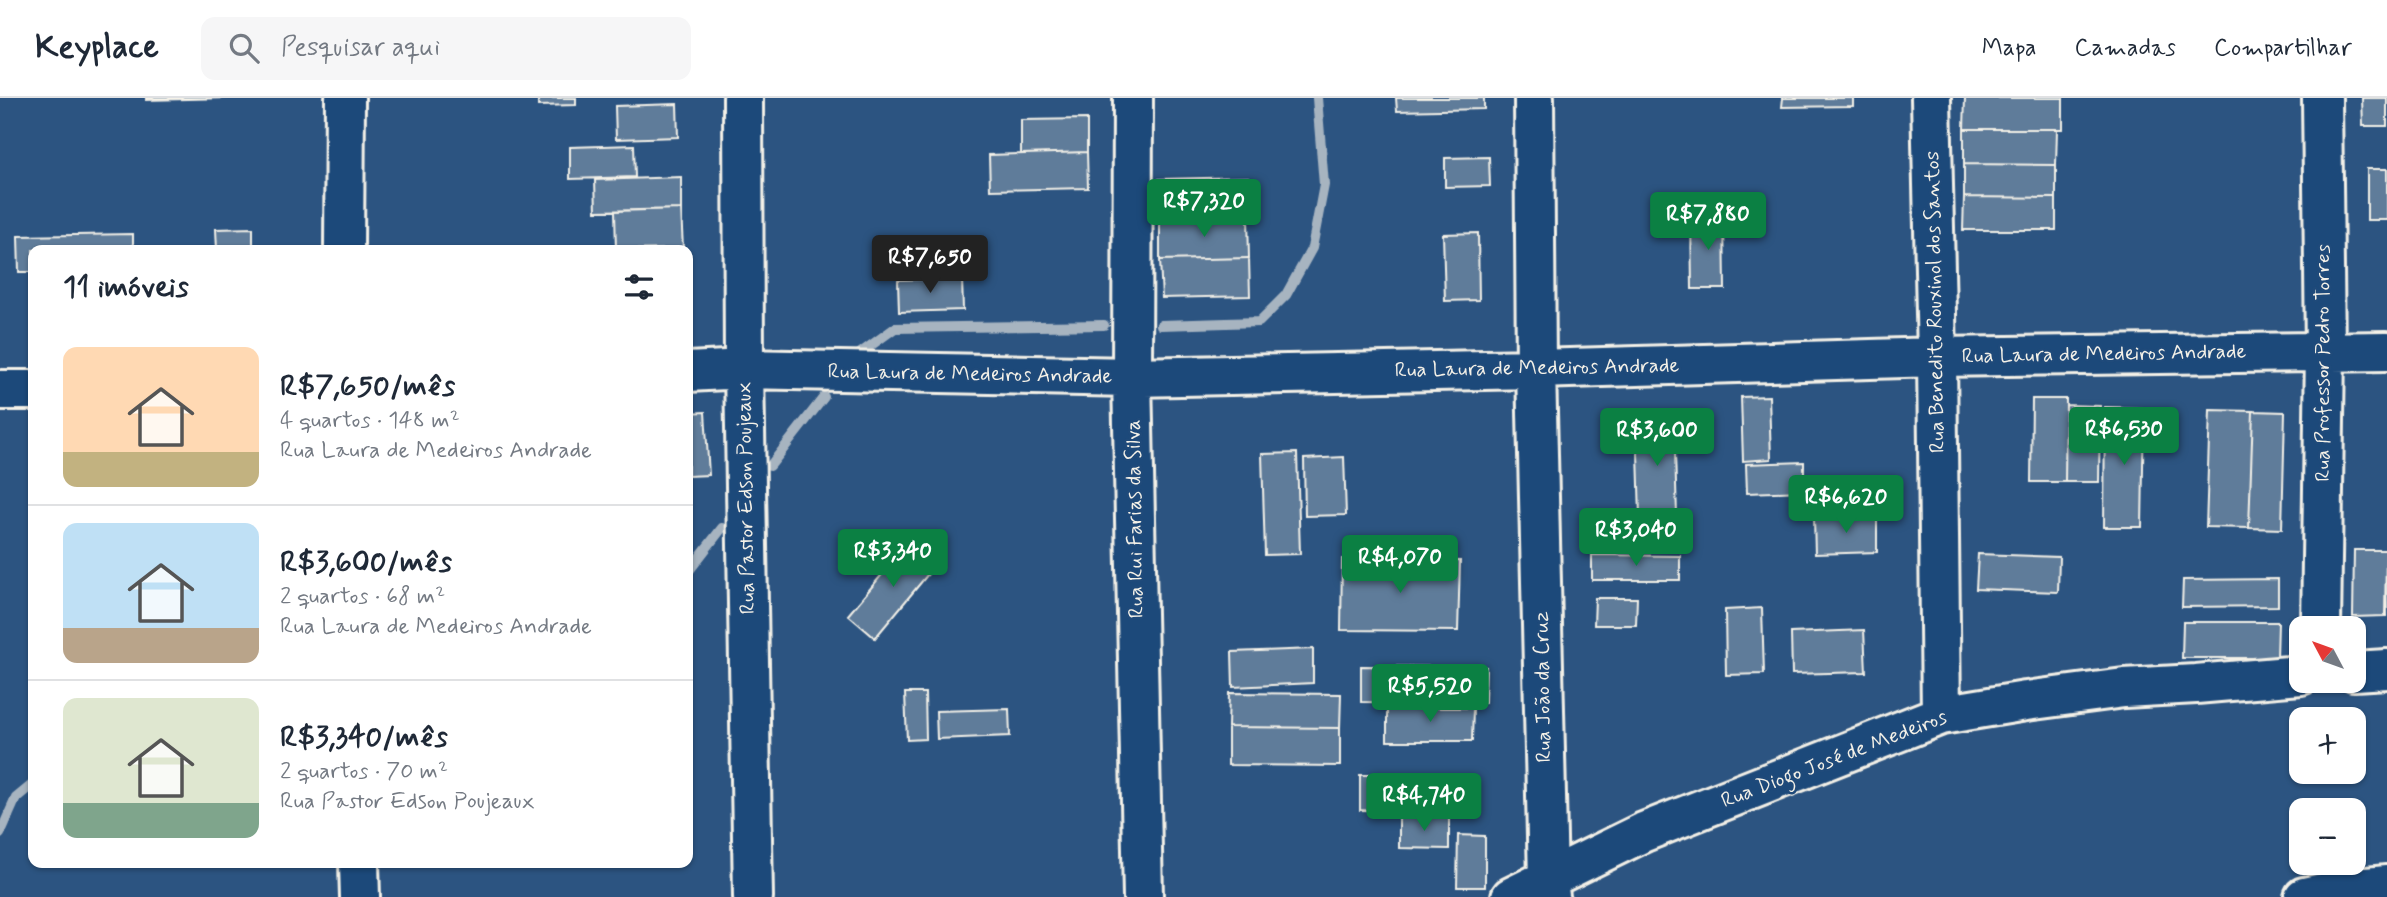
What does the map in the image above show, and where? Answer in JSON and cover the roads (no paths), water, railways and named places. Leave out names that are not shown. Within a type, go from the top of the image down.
[{"type":"street","points":[[344,245],[345,98]]},
{"type":"street","name":"Rua Pastor Edson Poujeaux","points":[[743,98],[744,369],[753,897]]},
{"type":"street","name":"Rua Rui Farias da Silva","points":[[1133,98],[1132,377],[1143,897]]},
{"type":"street","name":"Rua João da Cruz","points":[[1534,98],[1536,369],[1549,888]]},
{"type":"street","name":"Rua Benedito Rouxinol dos Santos","points":[[1931,98],[1941,715]]},
{"type":"street","name":"Rua Professor Pedro Torres","points":[[2321,616],[2325,351],[2322,98]]},
{"type":"street","name":"Rua Laura de Medeiros Andrade","points":[[693,372],[744,369],[1132,377],[1937,357],[2387,351]]},
{"type":"street","points":[[0,390],[28,390]]},
{"type":"street","points":[[2366,671],[2387,670]]},
{"type":"street","name":"Rua Diogo José de Medeiros","points":[[1511,897],[1549,888],[1644,832],[1941,715],[2124,688],[2289,676]]},
{"type":"street","points":[[359,868],[360,897]]},
{"type":"street","points":[[2304,897],[2336,890],[2387,885]]},
{"type":"waterway","points":[[1161,325],[1259,322],[1286,295],[1312,248],[1324,185],[1317,98]]},
{"type":"waterway","points":[[855,357],[895,328],[1104,325]]},
{"type":"waterway","points":[[770,466],[824,397]]},
{"type":"waterway","points":[[693,566],[722,528]]},
{"type":"waterway","points":[[0,834],[16,798],[28,788]]}]
